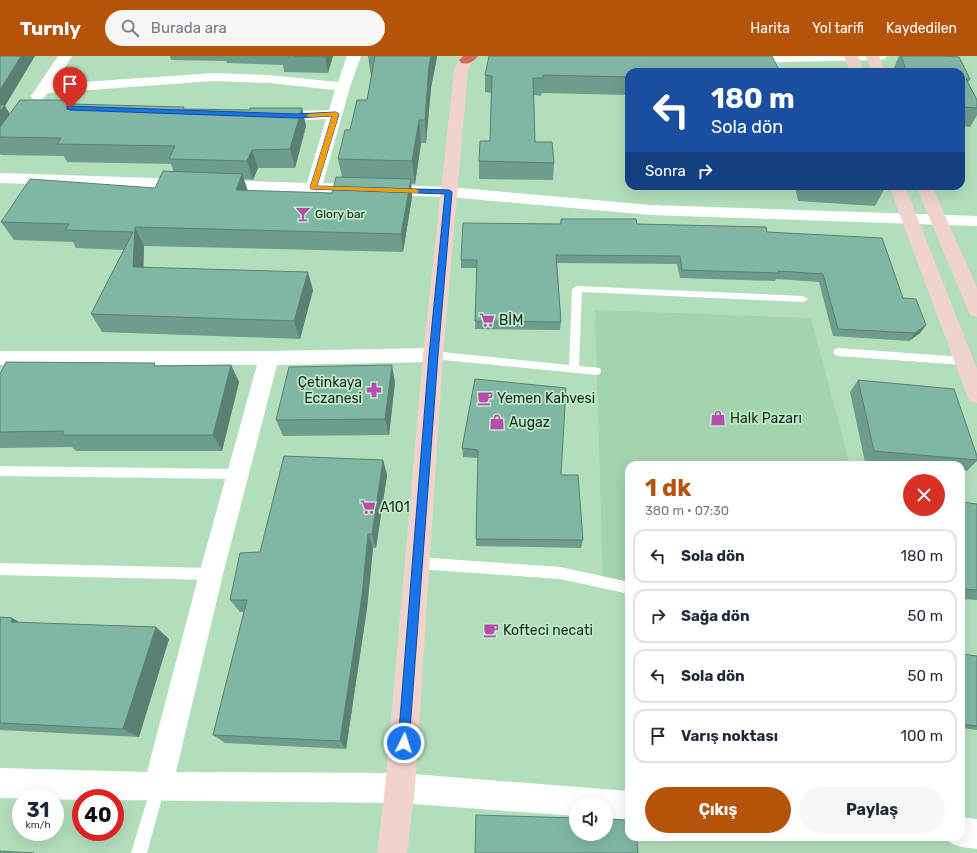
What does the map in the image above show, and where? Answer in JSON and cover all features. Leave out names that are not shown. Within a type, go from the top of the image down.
[{"type":"street","points":[[49,107],[29,106],[44,89],[65,56]]},
{"type":"street","points":[[314,188],[343,87],[354,56]]},
{"type":"street","points":[[851,56],[856,68]]},
{"type":"street","points":[[872,56],[877,68]]},
{"type":"street","points":[[730,60],[880,56]]},
{"type":"street","points":[[392,853],[400,788],[433,355],[464,60]]},
{"type":"street","points":[[44,89],[214,77],[268,79],[343,87]]},
{"type":"street","points":[[256,115],[296,116],[336,114]]},
{"type":"street","points":[[0,178],[449,192],[650,210],[977,221]]},
{"type":"street","points":[[898,190],[908,218],[970,361],[977,394]]},
{"type":"street","points":[[926,190],[977,310]]},
{"type":"street","points":[[0,358],[269,358],[433,355]]},
{"type":"street","points":[[158,787],[211,574],[269,358]]},
{"type":"street","points":[[0,782],[158,787],[400,788],[569,801]]},
{"type":"street","points":[[613,805],[625,806]]},
{"type":"street","points":[[965,832],[977,834]]},
{"type":"lane","points":[[574,369],[578,289],[803,299]]},
{"type":"lane","points":[[838,352],[970,361]]},
{"type":"lane","points":[[433,355],[596,371]]},
{"type":"lane","points":[[0,471],[238,474]]},
{"type":"lane","points":[[417,563],[560,573],[580,576],[607,585],[625,587]]},
{"type":"lane","points":[[0,569],[211,574]]},
{"type":"lane","points":[[139,853],[158,787]]},
{"type":"shaded area","name":"Halk Pazarı","points":[[595,310],[811,318],[849,461],[625,461],[625,585],[603,583]]},
{"type":"building","points":[[0,56],[21,56],[0,90]]},
{"type":"building","points":[[294,56],[325,56],[325,57]]},
{"type":"building","points":[[375,56],[431,56],[425,120],[419,120],[412,161],[338,159],[345,130],[350,130],[357,100],[367,100]]},
{"type":"building","points":[[489,56],[772,56],[778,68],[625,68],[625,77],[543,75],[543,78],[533,78],[535,142],[552,142],[554,163],[479,161],[480,141],[490,141],[492,76],[485,75]]},
{"type":"building","points":[[901,56],[959,57],[964,68],[906,68]]},
{"type":"building","points":[[965,69],[970,79],[966,79],[977,100],[977,108],[965,107]]},
{"type":"building","points":[[20,100],[74,100],[72,104],[184,107],[183,109],[250,110],[250,108],[302,108],[290,149],[252,150],[247,161],[169,159],[175,146],[57,144],[61,138],[0,137],[0,127]]},
{"type":"building","points":[[0,105],[5,105],[0,112]]},
{"type":"building","points":[[163,171],[242,174],[236,190],[332,193],[336,177],[411,179],[401,234],[135,227],[133,267],[308,272],[294,321],[91,314],[133,232],[65,230],[69,224],[1,222],[30,179],[155,188]]},
{"type":"building","points":[[561,219],[636,219],[637,224],[766,227],[767,232],[882,238],[903,298],[916,299],[926,325],[915,333],[838,329],[823,274],[778,271],[779,273],[682,270],[680,256],[556,255],[561,322],[475,321],[477,260],[461,260],[463,223],[561,224]]},
{"type":"building","points":[[6,362],[155,363],[154,366],[231,365],[213,435],[62,435],[64,431],[0,432],[0,374]]},
{"type":"building","points":[[392,365],[385,419],[276,420],[289,367]]},
{"type":"building","points":[[475,379],[566,388],[561,475],[578,475],[583,540],[476,539],[478,450],[462,448]]},
{"type":"building","points":[[858,380],[954,389],[977,456],[977,460],[874,451]]},
{"type":"building","points":[[284,456],[383,460],[372,534],[368,534],[362,596],[340,741],[213,735],[247,600],[230,600],[240,553],[260,552]]},
{"type":"building","points":[[965,502],[977,504],[977,590],[965,589]]},
{"type":"building","points":[[0,617],[12,618],[11,622],[156,627],[123,729],[0,723]]},
{"type":"building","points":[[965,654],[977,656],[977,726],[965,724]]},
{"type":"building","points":[[476,815],[569,818],[569,841],[613,841],[613,819],[625,820],[625,841],[637,841],[638,853],[475,853]]},
{"type":"building","points":[[0,851],[34,853],[0,853]]},
{"type":"slow traffic","points":[[309,115],[336,114],[314,188],[416,191]]},
{"type":"place","name":"Glory bar","points":[[303,214]]},
{"type":"place","name":"BİM","points":[[487,320]]},
{"type":"place","name":"Çetinkaya Eczanesi","points":[[374,390]]},
{"type":"place","name":"Yemen Kahvesi","points":[[485,398]]},
{"type":"place","name":"Halk Pazarı","points":[[718,418]]},
{"type":"place","name":"Augaz","points":[[497,422]]},
{"type":"place","name":"A101","points":[[368,507]]},
{"type":"place","name":"Kofteci necati","points":[[491,630]]},
{"type":"route","points":[[70,108],[296,116],[336,114],[314,188],[449,192],[433,355],[404,743]]}]
